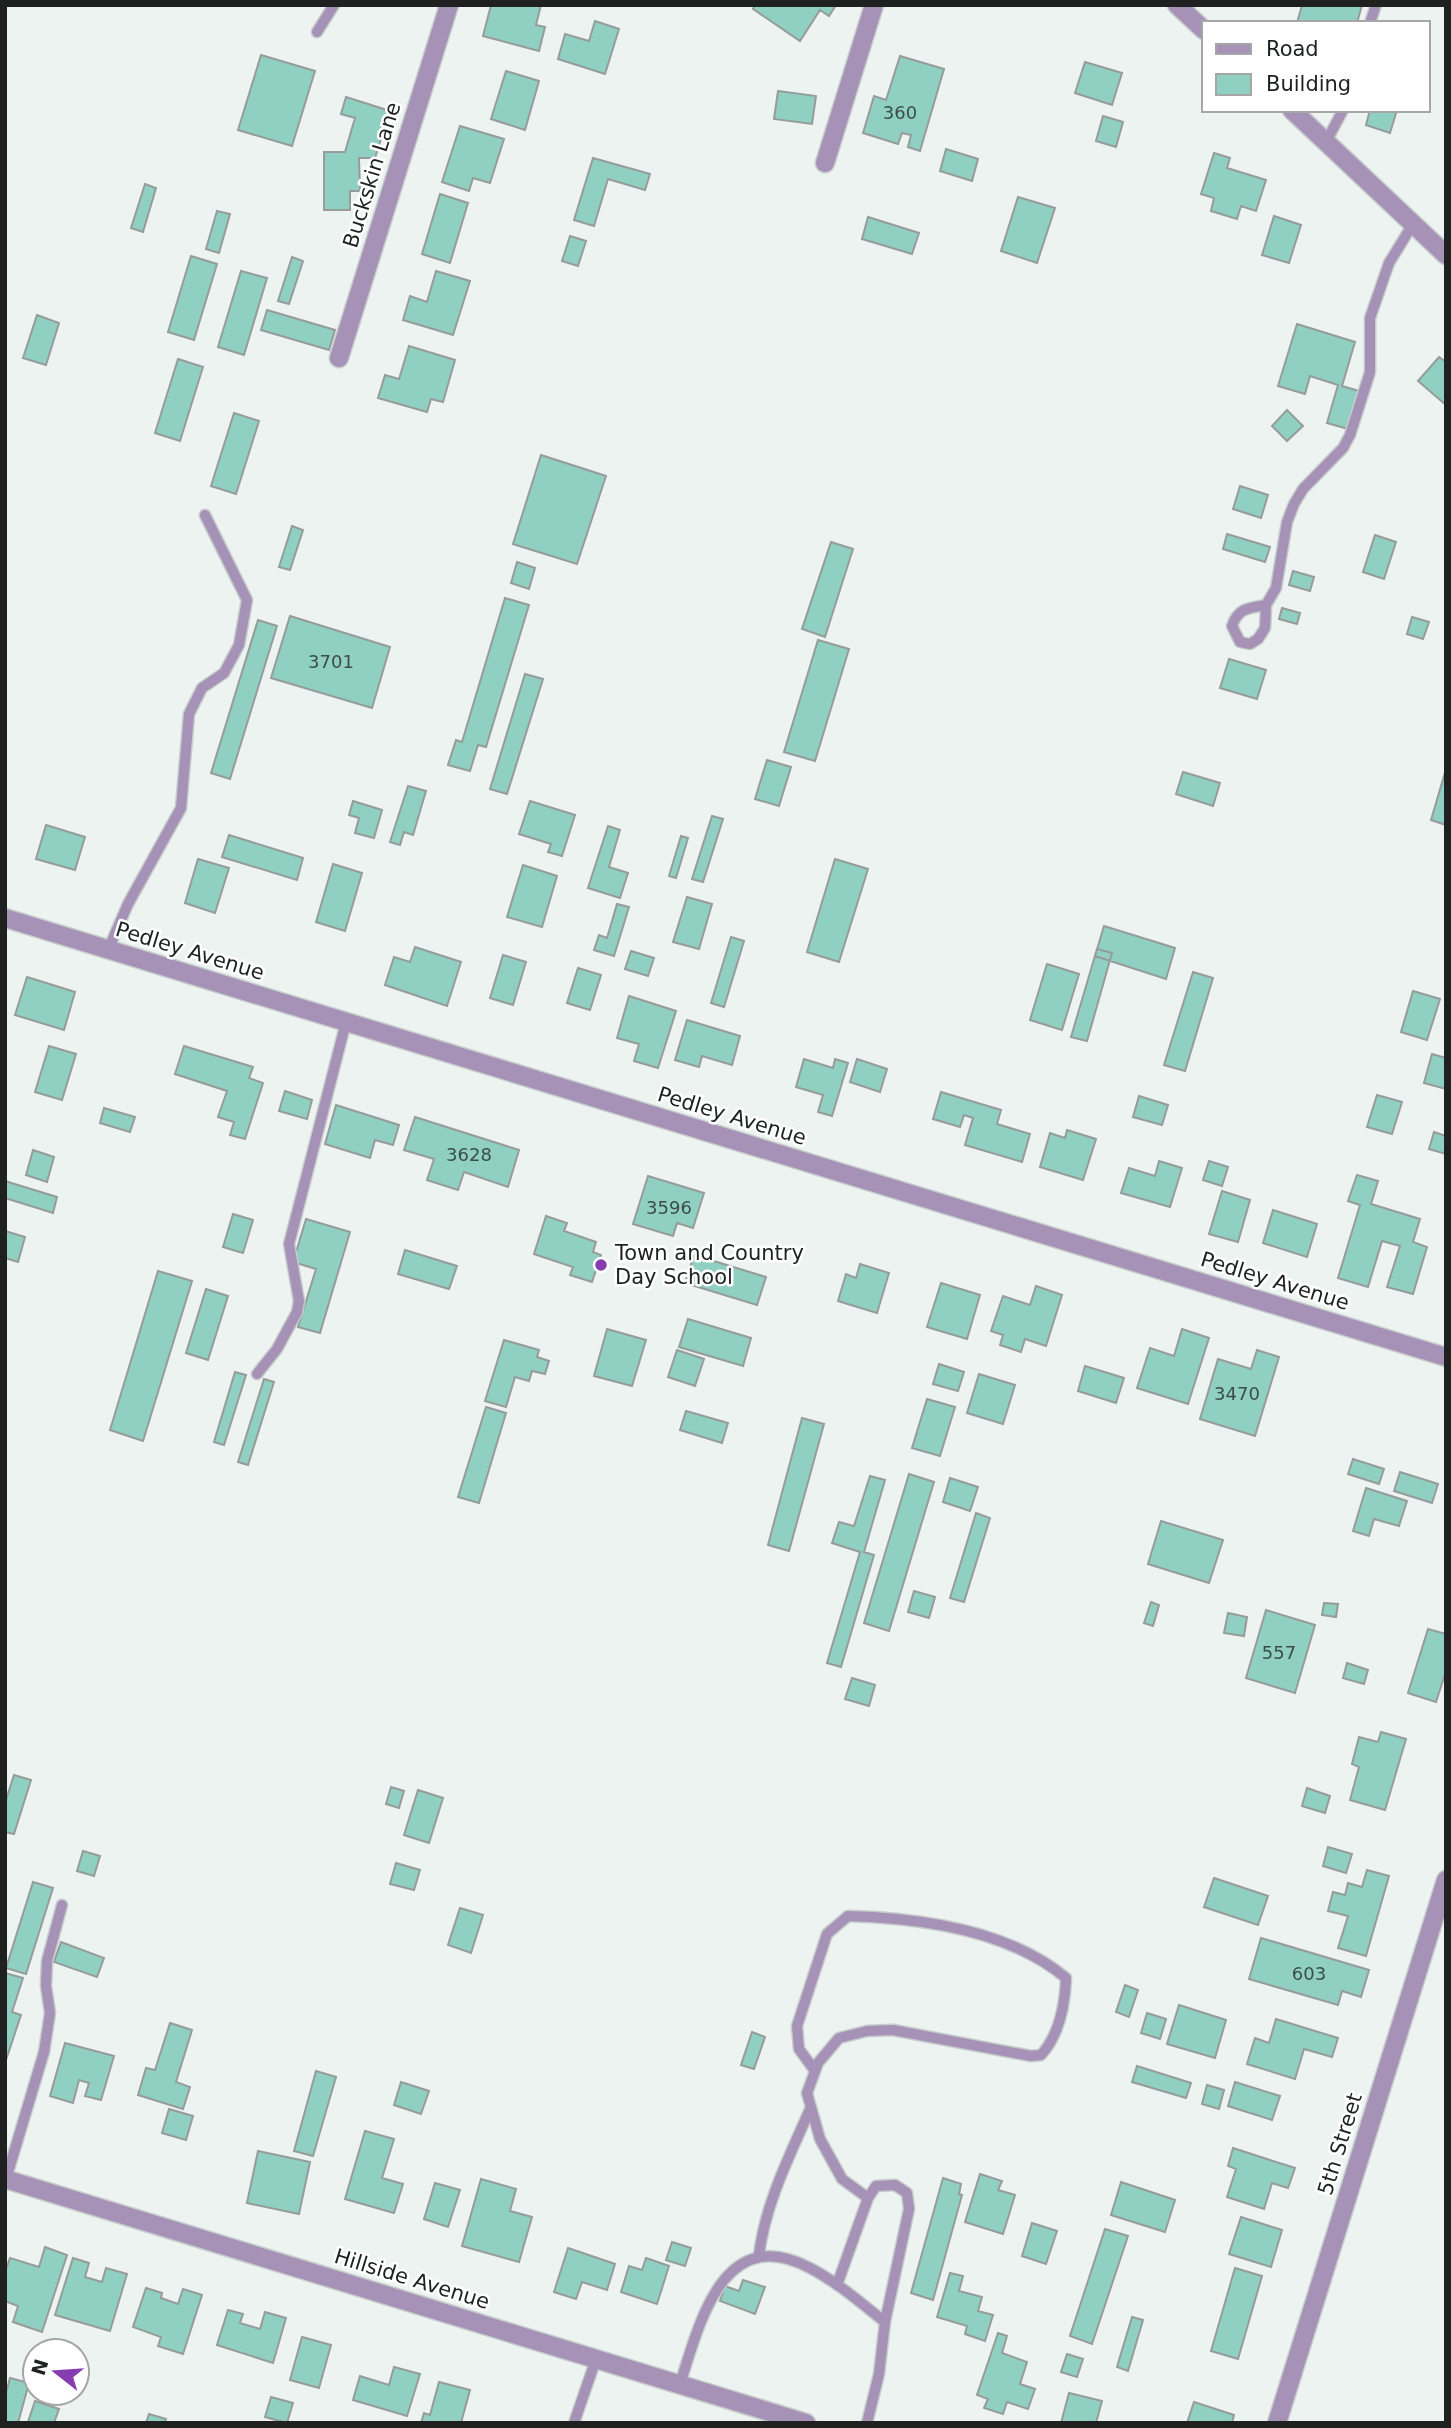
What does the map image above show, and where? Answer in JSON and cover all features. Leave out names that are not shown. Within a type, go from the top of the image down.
[{"type":"street","name":"Buckskin Lane","points":[[339,358],[449,5]]},
{"type":"street","points":[[825,163],[874,5]]},
{"type":"street","points":[[1177,5],[1202,28]]},
{"type":"street","points":[[1294,112],[1446,256]]},
{"type":"street","name":"Pedley Avenue","points":[[5,918],[1446,1357]]},
{"type":"street","name":"5th Street","points":[[1277,2423],[1446,1880]]},
{"type":"street","name":"Hillside Avenue","points":[[6,2179],[806,2423]]},
{"type":"lane","points":[[317,33],[334,5]]},
{"type":"lane","points":[[1326,142],[1342,112]]},
{"type":"lane","points":[[1266,605],[1276,588],[1287,522],[1294,504],[1303,489],[1337,456],[1350,435],[1370,372],[1370,318],[1389,263],[1413,224]]},
{"type":"lane","points":[[108,950],[128,904],[181,808],[188,714],[202,688],[224,673],[239,645],[247,600],[205,515]]},
{"type":"lane","points":[[257,1374],[277,1349],[297,1312],[299,1301],[289,1244],[346,1022]]},
{"type":"lane","points":[[6,2179],[44,2052],[50,2012],[46,1986],[47,1961],[62,1905]]},
{"type":"lane","points":[[815,2071],[799,2049],[797,2026],[827,1934],[848,1916],[893,1917],[995,1940],[1046,1961],[1066,1978],[1065,2004],[1051,2044],[1041,2055],[1031,2056],[893,2030],[867,2031],[839,2038],[815,2071],[807,2092],[820,2139],[842,2179],[868,2198]]},
{"type":"lane","points":[[759,2255],[761,2236],[780,2178],[811,2107]]},
{"type":"lane","points":[[837,2285],[868,2198],[876,2186],[895,2185],[907,2193],[909,2209],[885,2322],[879,2374],[867,2423]]},
{"type":"lane","points":[[680,2384],[715,2292],[726,2276],[759,2255],[777,2256],[809,2267],[885,2322]]},
{"type":"lane","points":[[573,2423],[596,2359]]},
{"type":"building","points":[[491,5],[541,5],[536,25],[545,27],[539,51],[483,36]]},
{"type":"building","points":[[755,5],[836,5],[829,16],[820,10],[800,41],[753,9]]},
{"type":"building","points":[[1302,5],[1362,5],[1358,21],[1298,21]]},
{"type":"building","points":[[595,21],[619,29],[605,74],[558,59],[565,34],[589,41]]},
{"type":"building","points":[[261,55],[315,71],[292,146],[238,130]]},
{"type":"building","points":[[900,56],[944,69],[920,151],[908,147],[911,135],[902,133],[898,144],[863,133],[874,96],[886,100]]},
{"type":"building","points":[[1085,62],[1122,73],[1112,105],[1075,93]]},
{"type":"building","points":[[506,71],[539,81],[525,130],[491,119]]},
{"type":"building","points":[[778,91],[816,96],[812,124],[774,119]]},
{"type":"building","points":[[346,97],[390,111],[375,158],[359,158],[360,191],[350,191],[350,210],[324,210],[324,152],[345,152],[355,118],[341,114]]},
{"type":"building","points":[[1369,112],[1396,112],[1390,133],[1366,125]]},
{"type":"building","points":[[1103,116],[1123,122],[1116,147],[1096,141]]},
{"type":"building","points":[[460,126],[504,139],[490,183],[473,178],[469,191],[442,182]]},
{"type":"building","points":[[946,149],[978,159],[972,181],[940,171]]},
{"type":"building","points":[[1214,153],[1230,158],[1227,168],[1266,180],[1256,211],[1241,206],[1237,219],[1211,211],[1214,198],[1201,194]]},
{"type":"building","points":[[593,158],[650,174],[645,190],[608,179],[594,226],[574,220]]},
{"type":"building","points":[[145,184],[156,188],[143,232],[131,228]]},
{"type":"building","points":[[440,194],[468,203],[450,263],[422,254]]},
{"type":"building","points":[[1018,197],[1055,208],[1037,263],[1001,251]]},
{"type":"building","points":[[217,211],[230,214],[219,253],[206,249]]},
{"type":"building","points":[[1274,216],[1301,225],[1289,263],[1262,255]]},
{"type":"building","points":[[868,217],[919,233],[912,254],[862,239]]},
{"type":"building","points":[[570,236],[586,241],[578,266],[562,261]]},
{"type":"building","points":[[191,256],[217,264],[194,340],[168,332]]},
{"type":"building","points":[[292,257],[303,261],[289,304],[278,301]]},
{"type":"building","points":[[241,271],[267,278],[244,355],[218,347]]},
{"type":"building","points":[[436,271],[470,281],[453,335],[403,320],[410,296],[427,302]]},
{"type":"building","points":[[267,310],[335,330],[329,350],[261,330]]},
{"type":"building","points":[[37,315],[59,323],[46,365],[23,358]]},
{"type":"building","points":[[1297,324],[1355,342],[1342,386],[1359,391],[1348,429],[1327,423],[1338,385],[1310,376],[1305,394],[1278,386]]},
{"type":"building","points":[[409,346],[455,360],[443,402],[431,399],[427,412],[378,398],[385,375],[399,379]]},
{"type":"building","points":[[1439,357],[1446,362],[1446,405],[1418,381]]},
{"type":"building","points":[[178,359],[203,367],[180,441],[155,433]]},
{"type":"building","points":[[1287,410],[1303,426],[1287,441],[1272,426]]},
{"type":"building","points":[[234,413],[259,421],[236,494],[211,486]]},
{"type":"building","points":[[541,455],[606,476],[577,564],[513,544]]},
{"type":"building","points":[[1240,486],[1268,495],[1261,518],[1233,509]]},
{"type":"building","points":[[292,526],[303,530],[290,570],[279,567]]},
{"type":"building","points":[[1227,534],[1270,547],[1265,562],[1223,549]]},
{"type":"building","points":[[1375,535],[1396,542],[1384,579],[1363,572]]},
{"type":"building","points":[[831,542],[853,549],[825,637],[802,629]]},
{"type":"building","points":[[517,562],[535,568],[529,589],[511,583]]},
{"type":"building","points":[[1293,571],[1314,577],[1310,591],[1289,585]]},
{"type":"building","points":[[505,598],[529,605],[486,747],[478,745],[470,771],[448,765],[456,740],[462,742]]},
{"type":"building","points":[[1282,608],[1300,613],[1297,624],[1279,619]]},
{"type":"building","points":[[290,616],[390,647],[372,708],[271,678]]},
{"type":"building","points":[[1412,617],[1429,622],[1423,639],[1407,634]]},
{"type":"building","points":[[258,620],[277,626],[230,779],[211,773]]},
{"type":"building","points":[[818,640],[849,649],[815,761],[784,752]]},
{"type":"building","points":[[1229,659],[1266,670],[1257,699],[1220,688]]},
{"type":"building","points":[[525,674],[543,679],[507,794],[490,789]]},
{"type":"building","points":[[767,760],[791,767],[779,806],[755,799]]},
{"type":"building","points":[[1446,769],[1446,825],[1431,820]]},
{"type":"building","points":[[1183,772],[1220,783],[1213,806],[1176,794]]},
{"type":"building","points":[[408,786],[426,791],[413,835],[404,832],[400,845],[390,842]]},
{"type":"building","points":[[353,801],[382,810],[374,838],[355,833],[359,818],[349,815]]},
{"type":"building","points":[[530,801],[575,815],[562,856],[548,852],[551,844],[519,834]]},
{"type":"building","points":[[712,816],[723,819],[703,882],[692,879]]},
{"type":"building","points":[[46,825],[85,837],[75,870],[36,859]]},
{"type":"building","points":[[608,826],[620,830],[609,867],[628,873],[620,898],[588,888]]},
{"type":"building","points":[[229,835],[303,858],[297,880],[222,857]]},
{"type":"building","points":[[681,836],[688,838],[676,878],[669,876]]},
{"type":"building","points":[[198,859],[229,868],[215,913],[185,903]]},
{"type":"building","points":[[835,859],[868,869],[839,962],[807,952]]},
{"type":"building","points":[[333,864],[362,873],[345,931],[316,922]]},
{"type":"building","points":[[523,865],[557,876],[542,927],[507,917]]},
{"type":"building","points":[[687,897],[712,904],[699,949],[673,942]]},
{"type":"building","points":[[617,904],[629,907],[614,956],[594,950],[599,935],[607,938]]},
{"type":"building","points":[[1104,926],[1175,948],[1166,979],[1095,956]]},
{"type":"building","points":[[731,937],[744,941],[724,1007],[711,1003]]},
{"type":"building","points":[[415,947],[461,962],[447,1006],[385,985],[394,957],[410,962]]},
{"type":"building","points":[[1097,949],[1112,953],[1087,1041],[1071,1037]]},
{"type":"building","points":[[631,951],[654,958],[648,976],[625,969]]},
{"type":"building","points":[[503,955],[526,962],[513,1005],[490,998]]},
{"type":"building","points":[[1047,964],[1079,974],[1062,1030],[1030,1020]]},
{"type":"building","points":[[578,968],[601,975],[590,1010],[567,1003]]},
{"type":"building","points":[[1193,972],[1213,978],[1185,1071],[1164,1065]]},
{"type":"building","points":[[27,977],[75,992],[64,1030],[15,1015]]},
{"type":"building","points":[[1413,991],[1440,999],[1427,1040],[1401,1032]]},
{"type":"building","points":[[629,996],[676,1011],[658,1068],[634,1061],[639,1044],[617,1038]]},
{"type":"building","points":[[687,1020],[740,1036],[732,1065],[702,1056],[699,1067],[675,1060]]},
{"type":"building","points":[[49,1046],[76,1054],[62,1100],[35,1092]]},
{"type":"building","points":[[184,1046],[253,1067],[249,1078],[263,1083],[245,1139],[230,1135],[234,1122],[218,1117],[227,1091],[175,1074]]},
{"type":"building","points":[[1432,1054],[1446,1058],[1446,1089],[1424,1083]]},
{"type":"building","points":[[804,1059],[833,1068],[835,1059],[848,1063],[832,1116],[818,1112],[823,1095],[796,1087]]},
{"type":"building","points":[[857,1059],[887,1069],[880,1092],[850,1082]]},
{"type":"building","points":[[285,1091],[312,1100],[307,1119],[279,1111]]},
{"type":"building","points":[[941,1092],[1001,1110],[997,1124],[1030,1134],[1022,1162],[965,1145],[973,1118],[964,1115],[960,1127],[933,1119]]},
{"type":"building","points":[[1377,1095],[1402,1102],[1392,1134],[1367,1127]]},
{"type":"building","points":[[1139,1096],[1168,1105],[1162,1125],[1133,1117]]},
{"type":"building","points":[[336,1105],[399,1125],[393,1145],[375,1140],[370,1158],[325,1144]]},
{"type":"building","points":[[104,1108],[135,1117],[130,1132],[100,1123]]},
{"type":"building","points":[[415,1117],[519,1150],[508,1187],[464,1172],[458,1190],[427,1180],[434,1159],[404,1150]]},
{"type":"building","points":[[1067,1130],[1096,1139],[1083,1180],[1040,1167],[1050,1133],[1065,1138]]},
{"type":"building","points":[[1434,1132],[1446,1136],[1446,1154],[1429,1149]]},
{"type":"building","points":[[33,1150],[54,1157],[47,1182],[26,1175]]},
{"type":"building","points":[[1159,1161],[1182,1168],[1170,1207],[1121,1193],[1129,1168],[1155,1176]]},
{"type":"building","points":[[1209,1161],[1228,1167],[1222,1186],[1203,1180]]},
{"type":"building","points":[[1357,1175],[1378,1181],[1371,1204],[1420,1219],[1413,1242],[1427,1247],[1413,1294],[1387,1287],[1400,1246],[1382,1241],[1368,1287],[1338,1278],[1360,1205],[1348,1201]]},
{"type":"building","points":[[648,1176],[704,1193],[693,1228],[677,1223],[673,1236],[633,1224]]},
{"type":"building","points":[[5,1181],[57,1197],[53,1213],[5,1198]]},
{"type":"building","points":[[1222,1191],[1250,1200],[1238,1242],[1209,1234]]},
{"type":"building","points":[[1273,1210],[1317,1224],[1307,1257],[1263,1243]]},
{"type":"building","points":[[233,1214],[253,1220],[243,1253],[223,1247]]},
{"type":"building","points":[[546,1216],[567,1223],[564,1231],[596,1242],[593,1252],[601,1255],[592,1282],[570,1275],[573,1267],[534,1254]]},
{"type":"building","points":[[306,1219],[350,1232],[320,1333],[298,1327],[316,1269],[293,1262]]},
{"type":"building","points":[[5,1231],[25,1237],[18,1262],[5,1258]]},
{"type":"building","points":[[405,1250],[457,1266],[449,1289],[398,1274]]},
{"type":"building","points":[[694,1255],[766,1277],[757,1305],[685,1283]]},
{"type":"building","points":[[860,1264],[889,1273],[877,1313],[838,1301],[846,1274],[856,1278]]},
{"type":"building","points":[[158,1271],[192,1281],[143,1441],[110,1430]]},
{"type":"building","points":[[941,1283],[980,1295],[967,1339],[927,1327]]},
{"type":"building","points":[[1036,1286],[1062,1295],[1046,1346],[1025,1339],[1021,1352],[1000,1345],[1003,1335],[991,1331],[1003,1296],[1030,1305]]},
{"type":"building","points":[[206,1289],[228,1296],[208,1360],[186,1353]]},
{"type":"building","points":[[688,1319],[751,1338],[743,1366],[679,1347]]},
{"type":"building","points":[[607,1329],[646,1340],[632,1386],[594,1376]]},
{"type":"building","points":[[1182,1329],[1209,1338],[1188,1404],[1137,1388],[1150,1348],[1174,1356]]},
{"type":"building","points":[[504,1340],[539,1350],[537,1357],[549,1361],[545,1374],[532,1371],[529,1381],[515,1377],[506,1407],[485,1401]]},
{"type":"building","points":[[677,1350],[704,1359],[695,1386],[668,1377]]},
{"type":"building","points":[[1257,1350],[1279,1357],[1255,1436],[1200,1419],[1218,1359],[1251,1369]]},
{"type":"building","points":[[939,1364],[964,1372],[958,1391],[933,1384]]},
{"type":"building","points":[[1085,1366],[1124,1378],[1116,1403],[1078,1391]]},
{"type":"building","points":[[235,1372],[246,1375],[224,1445],[214,1442]]},
{"type":"building","points":[[979,1374],[1015,1385],[1003,1424],[967,1413]]},
{"type":"building","points":[[264,1379],[274,1382],[248,1465],[238,1462]]},
{"type":"building","points":[[927,1399],[955,1407],[940,1456],[912,1448]]},
{"type":"building","points":[[486,1407],[506,1413],[479,1503],[458,1497]]},
{"type":"building","points":[[686,1411],[728,1423],[722,1443],[680,1430]]},
{"type":"building","points":[[802,1418],[824,1424],[789,1551],[768,1545]]},
{"type":"building","points":[[1353,1459],[1384,1469],[1379,1484],[1348,1474]]},
{"type":"building","points":[[1400,1472],[1438,1484],[1432,1503],[1394,1491]]},
{"type":"building","points":[[909,1474],[934,1482],[889,1631],[864,1623]]},
{"type":"building","points":[[870,1476],[885,1480],[864,1552],[874,1555],[841,1667],[827,1663],[860,1552],[832,1543],[839,1522],[854,1526]]},
{"type":"building","points":[[950,1478],[978,1487],[970,1511],[943,1502]]},
{"type":"building","points":[[1366,1488],[1407,1501],[1399,1526],[1374,1519],[1369,1536],[1353,1531]]},
{"type":"building","points":[[976,1513],[990,1518],[964,1602],[950,1598]]},
{"type":"building","points":[[1161,1521],[1223,1540],[1209,1583],[1148,1564]]},
{"type":"building","points":[[914,1591],[935,1597],[929,1618],[908,1612]]},
{"type":"building","points":[[1151,1602],[1159,1605],[1153,1626],[1144,1623]]},
{"type":"building","points":[[1324,1603],[1338,1604],[1336,1617],[1322,1615]]},
{"type":"building","points":[[1266,1610],[1315,1625],[1295,1693],[1246,1678]]},
{"type":"building","points":[[1228,1613],[1247,1617],[1244,1636],[1224,1633]]},
{"type":"building","points":[[1428,1629],[1446,1634],[1446,1671],[1436,1702],[1408,1693]]},
{"type":"building","points":[[1347,1663],[1368,1670],[1364,1684],[1343,1678]]},
{"type":"building","points":[[852,1678],[875,1685],[869,1706],[845,1699]]},
{"type":"building","points":[[1381,1732],[1406,1739],[1385,1810],[1350,1800],[1359,1767],[1352,1764],[1359,1737],[1378,1742]]},
{"type":"building","points":[[14,1775],[31,1780],[14,1834],[5,1832],[5,1803]]},
{"type":"building","points":[[391,1787],[404,1791],[399,1808],[386,1804]]},
{"type":"building","points":[[1307,1788],[1330,1796],[1325,1813],[1302,1806]]},
{"type":"building","points":[[418,1790],[443,1798],[429,1843],[404,1835]]},
{"type":"building","points":[[1328,1847],[1352,1854],[1346,1873],[1323,1866]]},
{"type":"building","points":[[83,1851],[100,1856],[94,1876],[77,1871]]},
{"type":"building","points":[[396,1863],[420,1870],[414,1890],[390,1884]]},
{"type":"building","points":[[1367,1870],[1389,1876],[1366,1956],[1338,1948],[1348,1916],[1328,1911],[1333,1892],[1345,1895],[1348,1883],[1362,1887]]},
{"type":"building","points":[[1214,1878],[1268,1896],[1258,1925],[1204,1907]]},
{"type":"building","points":[[33,1882],[53,1888],[26,1974],[6,1968]]},
{"type":"building","points":[[460,1908],[483,1915],[471,1953],[448,1945]]},
{"type":"building","points":[[1261,1938],[1369,1970],[1361,1997],[1342,1991],[1338,2005],[1249,1979]]},
{"type":"building","points":[[61,1942],[104,1958],[97,1977],[54,1962]]},
{"type":"building","points":[[5,1973],[23,1978],[12,2012],[21,2015],[5,2063]]},
{"type":"building","points":[[1125,1985],[1138,1990],[1129,2017],[1116,2012]]},
{"type":"building","points":[[1179,2005],[1226,2020],[1215,2058],[1167,2044]]},
{"type":"building","points":[[1147,2013],[1166,2019],[1160,2039],[1141,2033]]},
{"type":"building","points":[[1276,2019],[1338,2038],[1332,2057],[1304,2049],[1295,2079],[1247,2064],[1255,2038],[1269,2043]]},
{"type":"building","points":[[170,2023],[192,2030],[176,2082],[190,2087],[183,2109],[138,2095],[146,2068],[155,2070]]},
{"type":"building","points":[[752,2032],[765,2037],[754,2069],[741,2065]]},
{"type":"building","points":[[65,2043],[114,2056],[101,2100],[85,2096],[89,2083],[79,2080],[73,2103],[50,2096]]},
{"type":"building","points":[[1137,2066],[1191,2083],[1186,2098],[1132,2082]]},
{"type":"building","points":[[316,2071],[336,2077],[313,2156],[294,2151]]},
{"type":"building","points":[[401,2082],[429,2091],[421,2114],[394,2105]]},
{"type":"building","points":[[1235,2082],[1280,2096],[1272,2120],[1228,2106]]},
{"type":"building","points":[[1207,2085],[1224,2090],[1219,2109],[1202,2104]]},
{"type":"building","points":[[169,2109],[193,2116],[186,2140],[162,2133]]},
{"type":"building","points":[[365,2131],[394,2139],[382,2178],[403,2184],[394,2213],[345,2199]]},
{"type":"building","points":[[1233,2148],[1295,2168],[1288,2188],[1272,2183],[1264,2209],[1227,2197],[1236,2169],[1228,2166]]},
{"type":"building","points":[[258,2151],[310,2162],[299,2214],[247,2203]]},
{"type":"building","points":[[980,2174],[1002,2181],[998,2190],[1015,2195],[1003,2234],[965,2222]]},
{"type":"building","points":[[943,2178],[961,2184],[959,2194],[962,2195],[933,2300],[911,2293]]},
{"type":"building","points":[[481,2179],[516,2189],[510,2211],[532,2217],[519,2262],[462,2246]]},
{"type":"building","points":[[1121,2182],[1175,2200],[1165,2232],[1111,2215]]},
{"type":"building","points":[[435,2183],[460,2190],[448,2227],[424,2219]]},
{"type":"building","points":[[1241,2217],[1282,2230],[1271,2267],[1229,2254]]},
{"type":"building","points":[[1032,2223],[1057,2231],[1046,2264],[1022,2256]]},
{"type":"building","points":[[1105,2229],[1128,2236],[1092,2344],[1070,2336]]},
{"type":"building","points":[[672,2242],[691,2248],[685,2266],[666,2260]]},
{"type":"building","points":[[45,2247],[67,2255],[42,2332],[13,2322],[18,2306],[5,2301],[5,2272],[10,2258],[39,2267]]},
{"type":"building","points":[[568,2248],[615,2264],[607,2290],[582,2282],[576,2299],[554,2292]]},
{"type":"building","points":[[73,2258],[89,2263],[85,2277],[102,2282],[106,2268],[127,2274],[110,2331],[55,2315]]},
{"type":"building","points":[[646,2258],[669,2266],[657,2304],[621,2292],[629,2266],[642,2270]]},
{"type":"building","points":[[1235,2268],[1262,2276],[1238,2359],[1211,2351]]},
{"type":"building","points":[[950,2273],[963,2276],[959,2291],[982,2297],[978,2311],[993,2315],[985,2341],[965,2334],[967,2326],[937,2317]]},
{"type":"building","points":[[743,2280],[765,2287],[755,2314],[720,2301],[725,2286],[739,2291]]},
{"type":"building","points":[[146,2288],[162,2293],[161,2298],[178,2304],[183,2289],[202,2295],[183,2354],[158,2346],[161,2337],[133,2327]]},
{"type":"building","points":[[228,2310],[243,2314],[240,2323],[260,2329],[265,2312],[286,2318],[273,2363],[217,2345]]},
{"type":"building","points":[[1132,2317],[1143,2320],[1128,2371],[1117,2367]]},
{"type":"building","points":[[998,2333],[1007,2336],[1002,2353],[1027,2362],[1020,2384],[1035,2389],[1028,2409],[1007,2402],[1003,2414],[984,2408],[988,2399],[977,2395]]},
{"type":"building","points":[[302,2337],[331,2345],[319,2388],[290,2380]]},
{"type":"building","points":[[1067,2354],[1083,2359],[1077,2377],[1061,2372]]},
{"type":"building","points":[[394,2367],[420,2374],[407,2416],[353,2400],[360,2376],[389,2385]]},
{"type":"building","points":[[10,2378],[21,2381],[22,2407],[18,2423],[5,2423],[5,2396]]},
{"type":"building","points":[[439,2382],[470,2390],[461,2423],[421,2423],[424,2413],[430,2415]]},
{"type":"building","points":[[1069,2393],[1102,2401],[1096,2423],[1061,2423]]},
{"type":"building","points":[[271,2397],[293,2403],[287,2423],[265,2417]]},
{"type":"building","points":[[1194,2402],[1234,2415],[1232,2423],[1187,2423]]},
{"type":"building","points":[[33,2407],[59,2409],[54,2423],[28,2422]]},
{"type":"building","points":[[149,2414],[166,2419],[165,2423],[146,2423]]},
{"type":"place","name":"Town and Country Day School","points":[[601,1265]]}]
